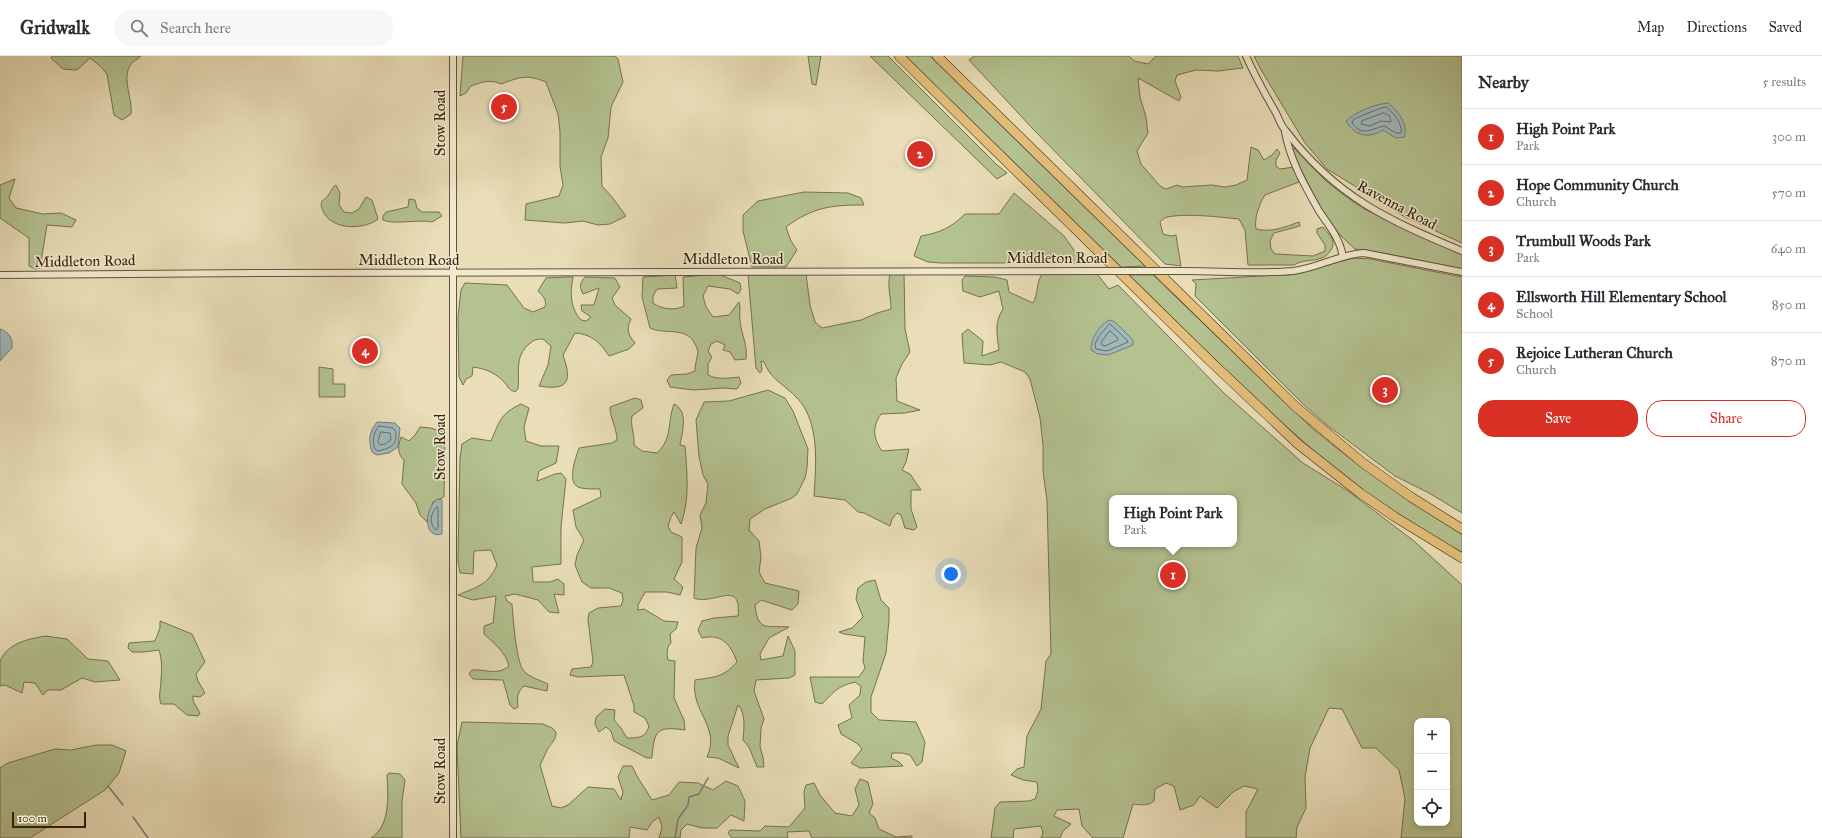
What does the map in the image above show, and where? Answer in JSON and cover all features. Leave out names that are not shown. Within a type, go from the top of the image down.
[{"type":"highway","points":[[899,56],[1209,360],[1298,444],[1371,501],[1429,539],[1462,558]]},
{"type":"highway","points":[[937,56],[1296,407],[1363,463],[1411,497],[1462,529]]},
{"type":"street","name":"Stow Road","points":[[453,56],[453,838]]},
{"type":"street","name":"Ravenna Road","points":[[1246,56],[1284,130],[1313,163],[1332,181],[1353,197],[1394,221],[1462,250]]},
{"type":"street","points":[[1284,130],[1288,148],[1319,210],[1337,236],[1343,257]]},
{"type":"street","name":"Middleton Road","points":[[0,275],[1293,271],[1349,254],[1364,253],[1462,272]]},
{"type":"green space","points":[[52,56],[141,56],[131,64],[128,70],[127,82],[131,114],[122,120],[114,115],[107,74],[90,58],[77,70],[63,69],[51,58]]},
{"type":"green space","points":[[463,56],[615,56],[618,59],[623,82],[611,107],[608,138],[601,157],[602,186],[626,216],[610,224],[598,225],[583,221],[565,223],[525,220],[526,204],[559,196],[563,185],[560,166],[560,132],[558,114],[546,82],[534,78],[524,77],[501,84],[493,82],[479,83],[471,86],[466,93],[460,96]]},
{"type":"green space","points":[[808,56],[821,56],[816,85],[812,84]]},
{"type":"green space","points":[[870,56],[888,56],[996,164],[1007,173],[997,179]]},
{"type":"green space","points":[[905,56],[930,56],[1145,266],[1121,267]]},
{"type":"green space","points":[[974,56],[1129,56],[1134,61],[1148,64],[1156,56],[1238,56],[1243,68],[1218,71],[1196,70],[1177,75],[1175,81],[1181,97],[1179,101],[1138,78],[1140,97],[1146,117],[1148,133],[1137,151],[1141,164],[1160,186],[1166,189],[1177,185],[1183,187],[1212,185],[1225,187],[1236,185],[1247,180],[1251,147],[1258,150],[1264,160],[1272,155],[1277,149],[1280,153],[1276,160],[1276,166],[1280,169],[1294,167],[1299,182],[1265,195],[1258,212],[1256,229],[1273,230],[1299,222],[1300,226],[1274,233],[1270,241],[1271,249],[1275,254],[1313,256],[1325,251],[1325,245],[1317,233],[1317,229],[1323,227],[1332,239],[1332,248],[1329,253],[1320,259],[1304,261],[1294,265],[1248,265],[1245,230],[1239,219],[1184,215],[1166,217],[1160,222],[1163,234],[1171,236],[1176,235],[1181,266],[1165,264],[1033,129],[969,60]]},
{"type":"green space","points":[[1254,56],[1462,56],[1462,243],[1405,217],[1327,169],[1305,143]]},
{"type":"green space","points":[[1294,148],[1326,181],[1364,209],[1462,254],[1462,269],[1383,253],[1355,249],[1340,235],[1321,209],[1295,158],[1292,150]]},
{"type":"green space","points":[[15,179],[9,198],[16,208],[43,214],[61,213],[76,220],[72,227],[47,225],[40,268],[35,269],[29,266],[29,238],[0,218],[0,185]]},
{"type":"green space","points":[[336,185],[340,193],[339,205],[344,212],[352,213],[359,209],[366,197],[372,200],[378,219],[365,225],[349,226],[334,223],[328,219],[321,206],[321,202],[328,196]]},
{"type":"green space","points":[[804,192],[848,193],[861,198],[864,205],[823,208],[805,215],[786,227],[791,241],[797,250],[786,267],[752,267],[743,231],[743,215],[758,201]]},
{"type":"green space","points":[[1014,193],[1064,236],[1083,263],[941,263],[928,262],[914,256],[921,236],[945,229],[965,214],[999,214]]},
{"type":"green space","points":[[409,199],[415,200],[417,208],[422,212],[439,212],[442,216],[432,222],[393,222],[383,220],[383,216],[386,212],[408,207]]},
{"type":"green space","points":[[1353,258],[1373,259],[1462,277],[1462,513],[1429,493],[1395,476],[1327,425],[1303,404],[1195,296],[1196,284],[1192,280],[1296,274]]},
{"type":"green space","points":[[718,274],[740,283],[741,290],[738,294],[730,289],[708,286],[703,296],[706,307],[713,317],[729,315],[739,302],[740,321],[746,349],[746,359],[735,360],[730,352],[723,350],[725,345],[717,341],[711,344],[708,351],[712,357],[708,364],[708,375],[719,378],[739,377],[741,383],[737,389],[724,388],[693,390],[670,387],[667,380],[671,375],[687,374],[695,371],[698,351],[691,338],[687,335],[650,328],[642,297],[643,277],[675,275],[677,288],[657,289],[653,296],[653,303],[660,307],[672,309],[684,306],[683,277]]},
{"type":"green space","points":[[806,274],[810,305],[815,322],[822,328],[861,320],[891,309],[889,287],[890,274],[904,274],[905,329],[910,352],[902,364],[896,378],[897,401],[920,410],[905,413],[881,414],[876,423],[875,437],[882,451],[909,449],[906,462],[902,470],[910,474],[921,490],[911,490],[911,509],[917,527],[914,530],[905,528],[901,515],[897,513],[892,519],[890,526],[864,513],[858,512],[845,500],[814,496],[816,457],[810,419],[797,398],[770,373],[764,362],[761,361],[762,370],[760,373],[756,368],[748,275]]},
{"type":"green space","points":[[1042,274],[1097,274],[1109,289],[1118,285],[1225,394],[1303,463],[1348,491],[1414,541],[1462,585],[1462,838],[1401,838],[1405,799],[1399,770],[1376,748],[1362,748],[1342,709],[1329,708],[1310,748],[1305,777],[1306,808],[1297,827],[1296,838],[1246,838],[1246,812],[1258,789],[1244,786],[1233,792],[1217,808],[1200,796],[1194,805],[1180,810],[1174,786],[1166,783],[1155,789],[1154,801],[1152,803],[1144,805],[1133,804],[1123,838],[1093,838],[1082,826],[1079,809],[1057,810],[1054,816],[1071,824],[1063,831],[1060,838],[1041,838],[1043,833],[1041,826],[1014,829],[1013,838],[991,838],[995,808],[1000,802],[1029,801],[1035,799],[1038,791],[1037,782],[1023,780],[1011,775],[1017,769],[1024,767],[1027,736],[1041,709],[1046,661],[1051,654],[1047,501],[1043,471],[1043,445],[1040,418],[1030,379],[1025,372],[1001,362],[990,365],[964,363],[962,334],[968,329],[983,341],[982,356],[999,350],[997,324],[1003,309],[999,291],[980,297],[963,291],[962,280],[965,276],[995,277],[1007,280],[1009,292],[1033,303]]},
{"type":"green space","points":[[1129,275],[1153,275],[1313,429],[1386,484],[1423,510],[1462,534],[1462,552],[1415,525],[1370,495],[1327,461],[1285,426],[1245,389]]},
{"type":"green space","points":[[573,277],[571,294],[573,305],[581,320],[586,321],[591,317],[582,311],[581,305],[594,305],[599,288],[583,294],[581,283],[583,279],[585,277],[615,278],[620,287],[612,298],[615,305],[631,319],[628,332],[635,343],[629,349],[609,356],[595,340],[586,335],[575,333],[563,355],[567,372],[566,382],[557,387],[549,387],[539,386],[548,365],[551,346],[543,339],[537,340],[529,344],[521,354],[519,359],[518,389],[515,392],[495,374],[487,370],[473,367],[472,376],[466,379],[463,385],[459,377],[458,317],[461,290],[465,283],[507,285],[524,308],[533,312],[545,307],[545,300],[538,291],[546,278]]},
{"type":"green space","points":[[319,367],[333,369],[333,384],[345,384],[345,397],[319,397]]},
{"type":"green space","points":[[768,390],[785,398],[793,411],[808,449],[805,478],[797,494],[792,498],[765,509],[750,519],[749,530],[759,541],[761,557],[759,572],[765,583],[799,591],[798,604],[792,610],[761,600],[755,605],[756,614],[761,624],[769,627],[789,627],[769,638],[760,654],[761,660],[783,656],[788,636],[795,651],[795,675],[789,678],[756,680],[754,691],[764,719],[761,728],[760,747],[764,767],[757,767],[749,747],[743,740],[743,717],[741,708],[738,705],[728,736],[728,745],[739,768],[718,758],[707,757],[711,739],[707,724],[697,701],[695,691],[695,680],[723,674],[737,662],[732,650],[725,642],[715,637],[702,638],[698,630],[702,621],[714,618],[738,616],[738,605],[735,598],[731,596],[702,600],[694,598],[696,548],[702,528],[700,515],[706,503],[708,484],[703,475],[699,457],[696,420],[704,402],[729,401]]},
{"type":"green space","points":[[635,398],[641,400],[643,408],[632,416],[634,445],[642,451],[657,453],[668,436],[674,404],[679,407],[683,417],[683,429],[680,445],[685,446],[687,476],[686,505],[681,524],[674,512],[668,526],[671,532],[682,537],[682,562],[674,579],[683,587],[680,595],[667,592],[645,592],[638,605],[638,610],[644,609],[664,621],[678,622],[676,629],[670,634],[671,643],[668,647],[667,653],[668,660],[675,661],[674,698],[684,720],[685,730],[668,729],[659,732],[654,741],[652,758],[647,758],[614,741],[611,731],[606,727],[599,732],[595,724],[596,717],[605,709],[615,710],[614,720],[627,738],[635,738],[644,735],[648,730],[649,726],[645,718],[634,712],[634,706],[624,675],[578,677],[570,675],[572,669],[591,667],[593,662],[588,619],[589,613],[598,608],[621,606],[623,600],[622,593],[609,588],[591,588],[582,582],[575,565],[577,555],[584,540],[576,527],[573,510],[601,497],[600,489],[581,488],[576,486],[573,476],[574,464],[579,448],[612,443],[617,440],[610,407]]},
{"type":"green space","points":[[521,404],[529,408],[524,427],[526,441],[541,446],[559,446],[556,463],[539,471],[537,481],[561,473],[566,479],[561,527],[561,564],[532,567],[533,582],[550,582],[558,579],[564,584],[564,595],[554,594],[559,613],[549,612],[538,600],[515,594],[505,596],[507,601],[512,604],[518,657],[523,670],[531,676],[548,684],[547,691],[524,686],[518,695],[518,707],[514,709],[510,705],[503,680],[473,679],[469,674],[472,670],[500,671],[509,666],[505,657],[496,645],[484,634],[484,626],[493,623],[496,596],[473,600],[458,595],[486,581],[494,572],[497,565],[491,550],[474,551],[473,574],[460,573],[458,561],[460,459],[462,444],[472,438],[491,441],[496,428],[505,415],[514,407]]},
{"type":"green space","points":[[420,427],[431,428],[445,433],[444,497],[433,502],[427,520],[428,523],[420,515],[416,503],[402,484],[404,460],[400,455],[399,450],[401,437],[409,441]]},
{"type":"green space","points":[[875,580],[881,600],[889,608],[889,620],[886,653],[871,697],[871,712],[879,720],[916,722],[925,742],[922,762],[917,766],[910,755],[902,753],[892,753],[891,758],[903,766],[860,768],[851,763],[862,749],[858,744],[841,734],[838,725],[852,718],[849,705],[860,695],[861,686],[855,682],[840,688],[822,704],[815,702],[810,677],[859,677],[865,668],[863,661],[865,637],[839,632],[852,628],[863,617],[856,599],[858,588],[866,582]]},
{"type":"green space","points":[[160,621],[192,634],[205,662],[196,674],[205,693],[200,697],[193,696],[193,701],[200,713],[198,716],[187,715],[174,704],[161,704],[160,695],[162,664],[159,650],[132,652],[128,648],[129,643],[155,641],[160,628]]},
{"type":"green space","points":[[45,636],[67,639],[88,659],[108,661],[120,680],[95,682],[82,678],[61,690],[48,690],[43,695],[35,683],[24,682],[22,693],[5,685],[0,686],[0,661],[8,650],[25,640]]},
{"type":"green space","points":[[462,722],[543,724],[552,728],[556,732],[555,738],[540,765],[552,806],[561,808],[568,805],[588,787],[614,789],[621,800],[623,792],[618,777],[623,766],[632,766],[652,800],[669,795],[679,782],[698,783],[713,790],[726,781],[738,786],[745,801],[744,821],[731,815],[717,828],[702,828],[687,824],[681,830],[680,838],[659,838],[662,827],[659,817],[652,822],[647,830],[630,827],[629,838],[461,838],[457,746]]},
{"type":"green space","points":[[96,745],[112,745],[126,751],[119,773],[105,790],[30,838],[0,838],[0,768],[8,763],[55,749],[71,750]]},
{"type":"green space","points":[[389,773],[400,774],[405,780],[402,801],[402,838],[371,838],[382,826],[385,818],[388,801],[387,775]]},
{"type":"green space","points":[[860,779],[868,782],[873,804],[869,813],[875,818],[879,829],[896,837],[912,836],[912,838],[812,838],[809,831],[787,832],[788,838],[732,838],[728,833],[730,830],[760,831],[765,826],[789,827],[805,808],[804,792],[806,785],[814,783],[820,795],[835,813],[852,816],[859,805],[855,789]]},
{"type":"water","points":[[1388,103],[1395,109],[1404,122],[1404,137],[1396,138],[1383,130],[1367,135],[1358,133],[1353,130],[1346,121],[1366,109]]},
{"type":"water","points":[[1110,320],[1115,322],[1131,338],[1133,345],[1108,355],[1098,354],[1091,350],[1092,342],[1099,328]]},
{"type":"water","points":[[0,329],[10,336],[12,348],[0,361]]},
{"type":"water","points":[[377,422],[395,423],[400,428],[398,447],[389,453],[377,455],[372,452],[370,436],[372,429]]},
{"type":"water","points":[[438,499],[442,500],[442,534],[436,535],[431,532],[429,527],[428,515],[430,508]]},
{"type":"waterway","points":[[675,838],[678,819],[688,805],[689,797],[699,794],[708,778]]},
{"type":"waterway","points":[[108,786],[123,805]]},
{"type":"waterway","points":[[133,817],[148,838]]},
{"type":"place","name":"Rejoice Lutheran Church","points":[[504,107]]},
{"type":"place","name":"Hope Community Church","points":[[920,154]]},
{"type":"place","name":"Ellsworth Hill Elementary School","points":[[365,351]]},
{"type":"place","name":"Trumbull Woods Park","points":[[1385,390]]},
{"type":"place","name":"High Point Park","points":[[1173,575]]}]
